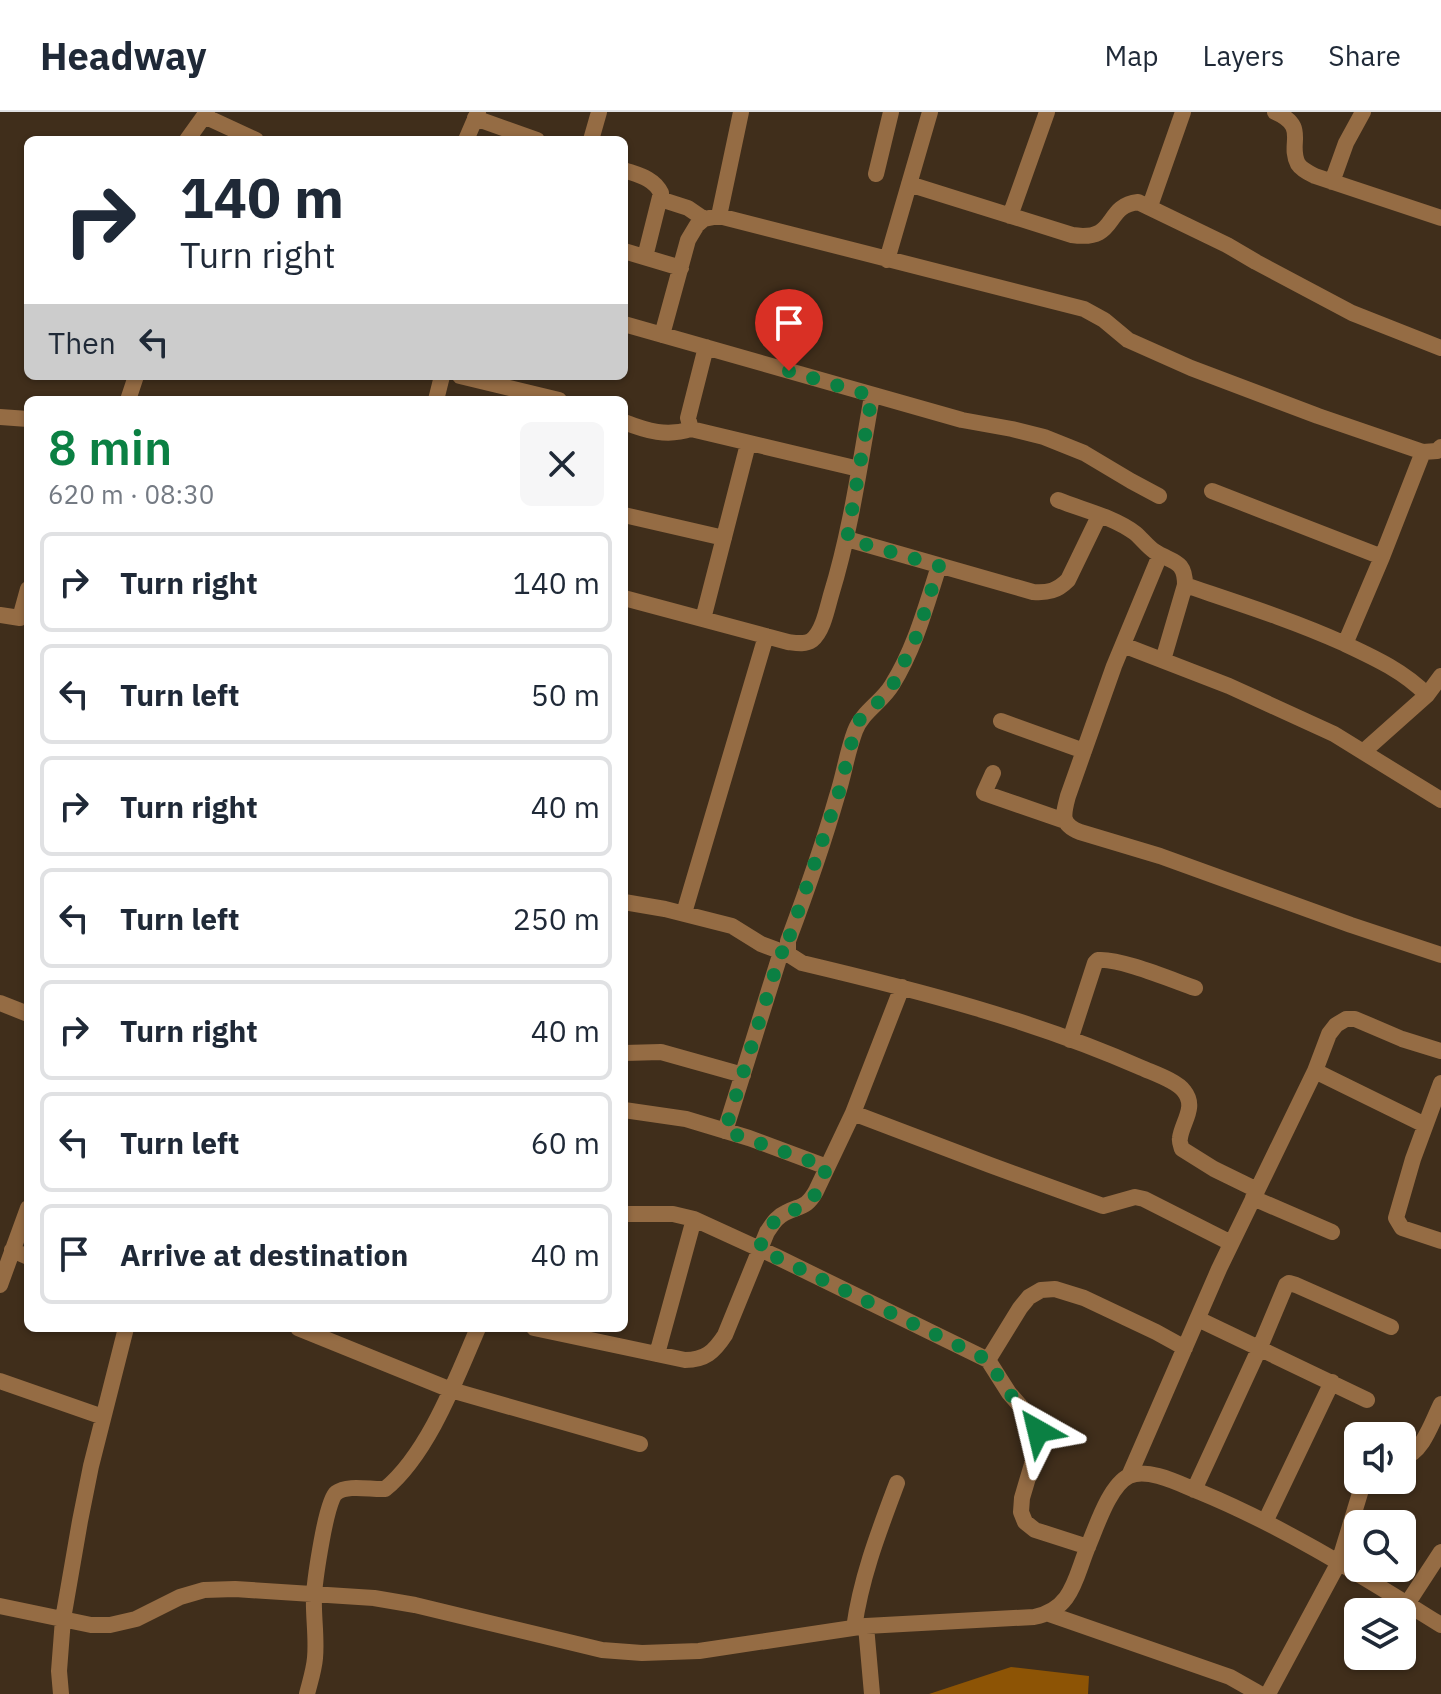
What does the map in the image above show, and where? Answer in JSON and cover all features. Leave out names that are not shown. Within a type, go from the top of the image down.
[{"type":"street","points":[[592,136],[599,112]]},
{"type":"street","points":[[662,335],[688,240],[697,225],[712,218],[741,112]]},
{"type":"street","points":[[876,174],[891,112]]},
{"type":"street","points":[[887,260],[930,112]]},
{"type":"street","points":[[1010,216],[1047,112]]},
{"type":"street","points":[[1150,206],[1183,112]]},
{"type":"street","points":[[1275,112],[1292,123],[1298,163],[1304,171],[1374,195],[1439,212]]},
{"type":"street","points":[[1332,182],[1346,143],[1363,112]]},
{"type":"street","points":[[190,136],[206,114],[248,136]]},
{"type":"street","points":[[468,136],[477,115],[527,136]]},
{"type":"street","points":[[628,171],[657,185],[661,193],[645,257]]},
{"type":"street","points":[[909,184],[1084,237],[1095,236],[1122,208],[1138,202],[1227,245],[1352,313],[1441,348]]},
{"type":"street","points":[[660,199],[712,218],[1084,309],[1104,320],[1128,340],[1243,388],[1423,452],[1437,451],[1441,447]]},
{"type":"street","points":[[628,252],[681,268]]},
{"type":"street","points":[[628,325],[872,396],[962,420],[1044,437],[1084,453],[1159,496]]},
{"type":"street","points":[[691,429],[690,409],[706,347]]},
{"type":"street","points":[[476,380],[542,396]]},
{"type":"street","points":[[628,599],[766,636],[800,644],[810,642],[817,634],[832,594],[847,539],[872,396]]},
{"type":"street","points":[[0,417],[24,419]]},
{"type":"street","points":[[628,423],[657,433],[670,434],[691,429],[859,469]]},
{"type":"street","points":[[703,619],[748,444]]},
{"type":"street","points":[[1345,644],[1423,452]]},
{"type":"street","points":[[1212,491],[1382,557]]},
{"type":"street","points":[[1058,500],[1123,526],[1160,555],[1180,564],[1185,573],[1185,585],[1163,660]]},
{"type":"street","points":[[628,516],[724,538]]},
{"type":"street","points":[[847,539],[1033,592],[1047,593],[1060,588],[1068,580],[1099,516]]},
{"type":"street","points":[[1160,555],[1084,751],[1068,796],[1065,821],[1070,828],[1080,832],[1173,860],[1441,955]]},
{"type":"street","points":[[725,1131],[828,827],[854,733],[860,719],[887,694],[895,681],[918,633],[939,566]]},
{"type":"street","points":[[1185,585],[1345,644],[1383,663],[1416,684],[1427,695]]},
{"type":"street","points":[[0,615],[20,618],[24,604]]},
{"type":"street","points":[[684,913],[766,636]]},
{"type":"street","points":[[1123,645],[1229,686],[1322,728],[1441,800]]},
{"type":"street","points":[[1363,752],[1427,695],[1441,676]]},
{"type":"street","points":[[1001,721],[1084,751]]},
{"type":"street","points":[[993,773],[984,793],[1065,821]]},
{"type":"street","points":[[628,903],[732,926],[802,963],[902,987],[1070,1040],[1139,1066],[1184,1090],[1189,1103],[1188,1116],[1179,1139],[1182,1149],[1255,1194],[1332,1232]]},
{"type":"street","points":[[1070,1040],[1098,960],[1128,965],[1195,988]]},
{"type":"street","points":[[553,1332],[685,1360],[697,1360],[716,1349],[725,1335],[767,1232],[775,1220],[785,1213],[810,1202],[853,1113],[902,987]]},
{"type":"street","points":[[0,1003],[24,1012]]},
{"type":"street","points":[[1049,1614],[1064,1602],[1074,1586],[1109,1499],[1129,1476],[1231,1243],[1315,1071],[1329,1034],[1346,1019],[1355,1019],[1441,1051]]},
{"type":"street","points":[[628,1053],[661,1052],[743,1075]]},
{"type":"street","points":[[1315,1071],[1425,1125]]},
{"type":"street","points":[[1441,1083],[1396,1218],[1402,1228],[1441,1241]]},
{"type":"street","points":[[628,1111],[676,1117],[827,1167]]},
{"type":"street","points":[[853,1113],[1103,1206],[1135,1197],[1144,1199],[1231,1243]]},
{"type":"street","points":[[628,1214],[673,1214],[694,1219],[988,1360],[1038,1431],[1038,1444],[1022,1498],[1021,1512],[1025,1522],[1035,1530],[1088,1547]]},
{"type":"street","points":[[0,1285],[24,1218]]},
{"type":"street","points":[[657,1354],[694,1219]]},
{"type":"street","points":[[12,1250],[24,1255]]},
{"type":"street","points":[[1194,1490],[1284,1287],[1289,1283],[1391,1327]]},
{"type":"street","points":[[988,1360],[1029,1297],[1041,1290],[1055,1289],[1084,1298],[1185,1348]]},
{"type":"street","points":[[1198,1319],[1367,1400]]},
{"type":"street","points":[[61,1694],[59,1671],[63,1619],[91,1466],[125,1332]]},
{"type":"street","points":[[308,1332],[451,1390],[640,1444]]},
{"type":"street","points":[[307,1694],[315,1661],[314,1595],[331,1498],[338,1491],[346,1489],[385,1489],[414,1460],[451,1390],[476,1332]]},
{"type":"street","points":[[0,1381],[103,1417]]},
{"type":"street","points":[[1265,1522],[1332,1382]]},
{"type":"street","points":[[1416,1451],[1441,1404]]},
{"type":"street","points":[[1129,1476],[1144,1474],[1163,1477],[1238,1508],[1339,1562],[1397,1598]]},
{"type":"street","points":[[872,1694],[860,1627],[859,1595],[897,1483]]},
{"type":"street","points":[[1268,1694],[1339,1562],[1360,1494]]},
{"type":"street","points":[[1411,1598],[1441,1552]]},
{"type":"street","points":[[0,1606],[91,1625],[110,1625],[136,1619],[180,1597],[204,1590],[235,1589],[374,1598],[602,1650],[642,1653],[699,1651],[860,1627],[1049,1614],[1230,1677],[1260,1694]]},
{"type":"street","points":[[1416,1610],[1441,1625]]},
{"type":"shaded area","points":[[1011,1667],[1089,1676],[1088,1694],[929,1694]]},
{"type":"route","points":[[789,371],[872,396],[847,539],[939,566],[918,633],[895,681],[887,694],[860,719],[854,733],[839,792],[788,941],[788,954],[781,952],[725,1131],[827,1167],[810,1202],[775,1220],[759,1249],[988,1360],[1038,1431]]}]
